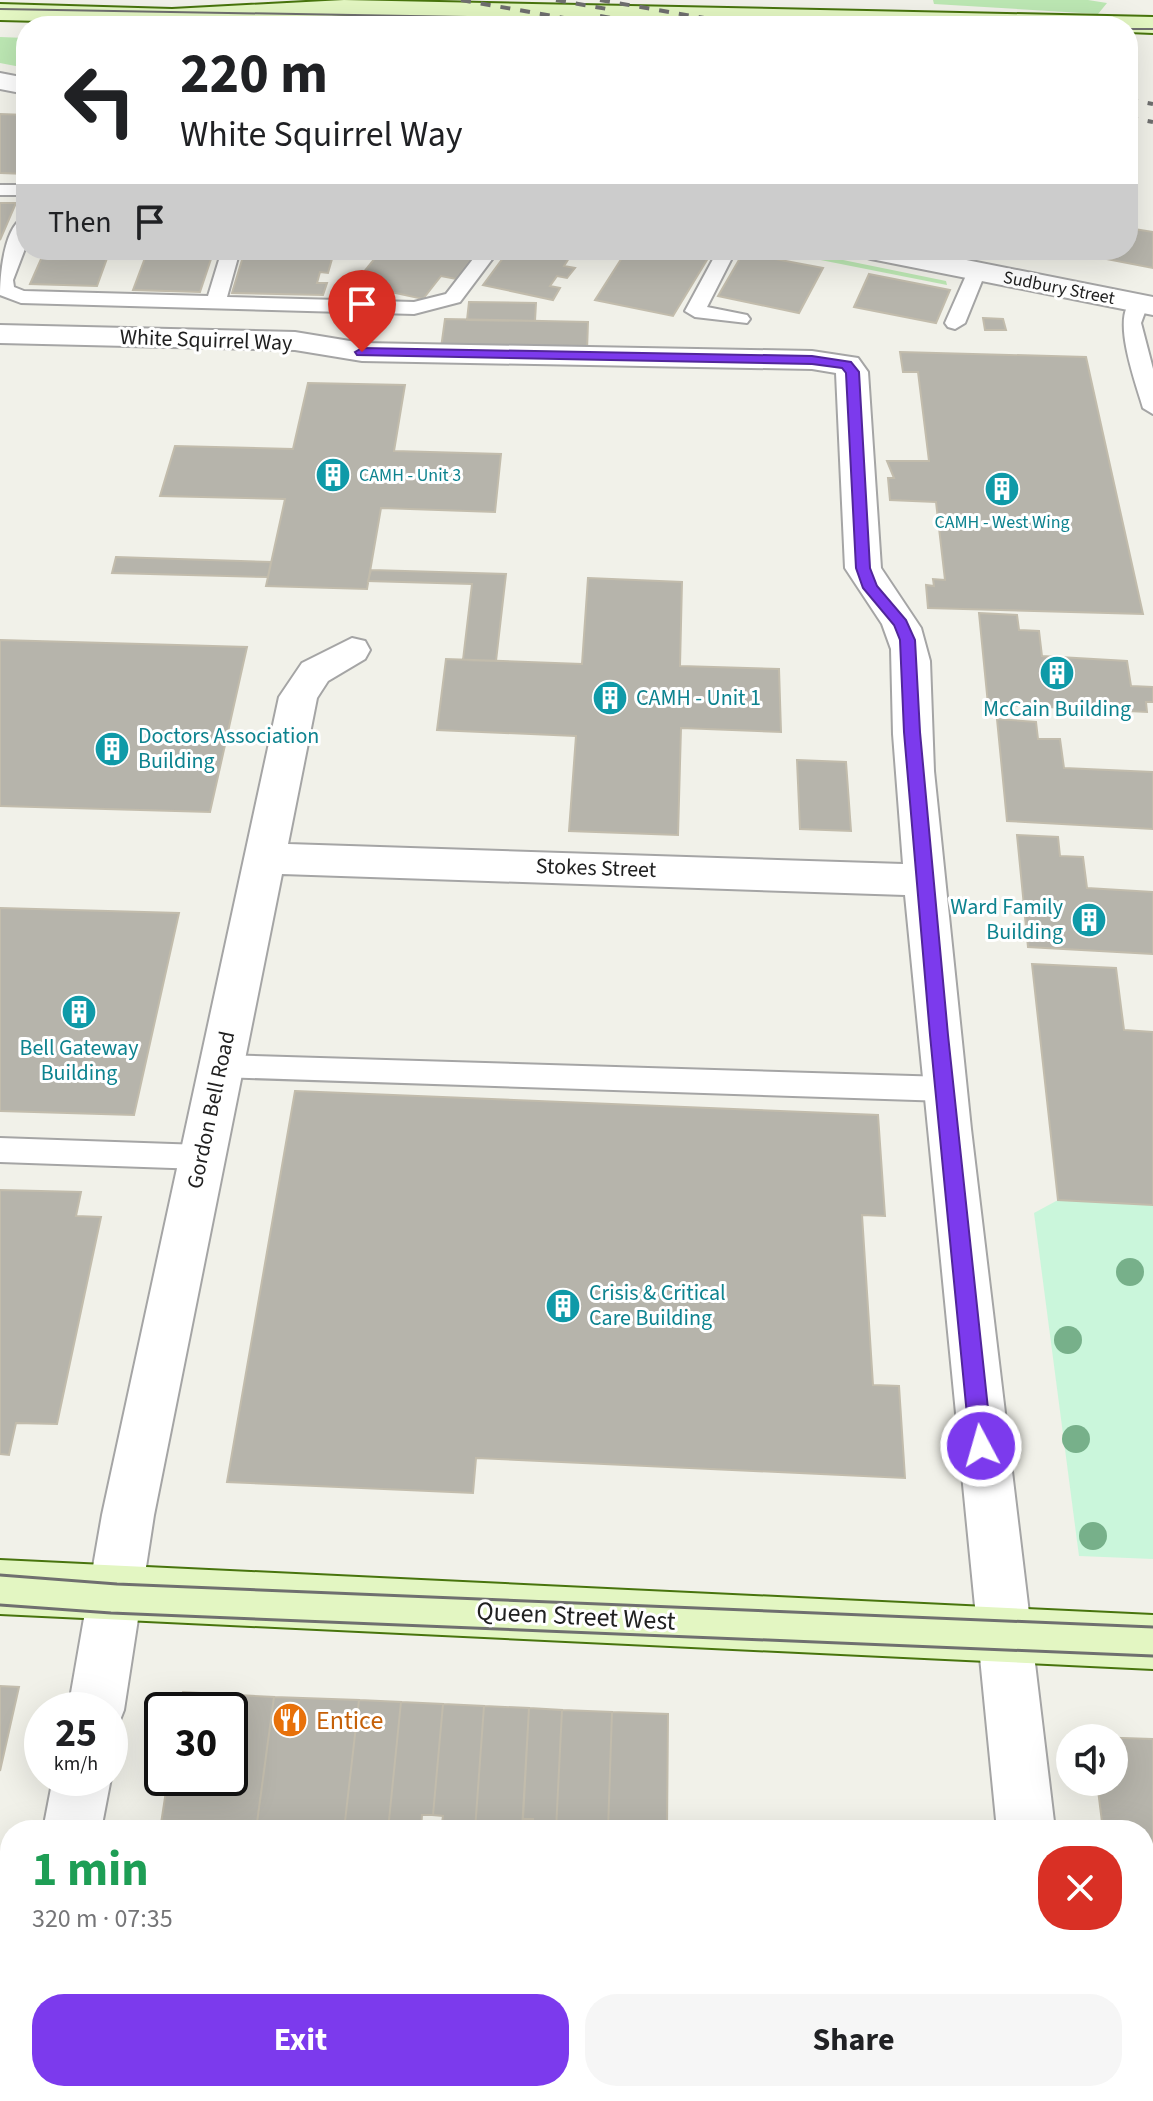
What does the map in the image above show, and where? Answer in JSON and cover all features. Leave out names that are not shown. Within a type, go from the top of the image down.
[{"type":"main road","points":[[177,15],[355,7],[754,16]]},
{"type":"main road","points":[[0,12],[193,16]]},
{"type":"main road","name":"Queen Street West","points":[[0,1587],[115,1595],[1153,1642]]},
{"type":"street","name":"Sudbury Street","points":[[921,260],[1146,305]]},
{"type":"street","name":"White Squirrel Way","points":[[0,334],[295,341],[362,352],[812,360],[847,365],[853,379],[863,568],[870,588],[901,624],[908,640],[912,732],[979,1431],[1006,1636],[1025,1820]]},
{"type":"street","name":"Gordon Bell Road","points":[[99,1692],[115,1595],[201,1157],[298,697],[315,672],[352,650]]},
{"type":"street","name":"Stokes Street","points":[[265,858],[926,880]]},
{"type":"street","points":[[74,1820],[79,1796]]},
{"type":"lane","points":[[16,248],[3,280],[5,290],[21,297],[414,308],[453,298],[482,260]]},
{"type":"lane","points":[[216,302],[228,260]]},
{"type":"lane","points":[[722,260],[695,311],[740,319]]},
{"type":"lane","points":[[955,323],[977,271]]},
{"type":"lane","points":[[1146,305],[1131,323],[1153,408]]},
{"type":"lane","points":[[220,1066],[946,1089]]},
{"type":"lane","points":[[0,1150],[201,1157]]},
{"type":"green space","points":[[933,0],[1088,0],[1107,3],[1098,14],[934,4]]},
{"type":"green space","points":[[0,37],[16,38],[16,66],[0,63]]},
{"type":"green space","points":[[821,260],[843,260],[946,281],[947,285]]},
{"type":"green space","points":[[1058,1200],[1153,1205],[1153,1559],[1079,1556],[1034,1213]]},
{"type":"building","points":[[0,114],[16,115],[16,174],[0,173]]},
{"type":"building","points":[[0,203],[16,203],[0,240]]},
{"type":"building","points":[[1138,230],[1153,232],[1153,268],[1112,260],[1138,260]]},
{"type":"building","points":[[41,260],[106,260],[97,286],[30,284]]},
{"type":"building","points":[[144,260],[211,260],[200,292],[133,290]]},
{"type":"building","points":[[242,260],[332,260],[328,273],[320,272],[317,283],[327,283],[323,295],[232,293]]},
{"type":"building","points":[[374,260],[470,260],[456,279],[441,276],[423,299],[354,284]]},
{"type":"building","points":[[502,260],[568,260],[564,266],[575,268],[567,278],[557,276],[550,286],[560,288],[553,300],[483,285]]},
{"type":"building","points":[[621,260],[707,260],[673,316],[595,300]]},
{"type":"building","points":[[739,260],[780,260],[823,268],[799,313],[718,296]]},
{"type":"building","points":[[869,274],[950,290],[936,323],[854,307]]},
{"type":"building","points":[[469,302],[536,303],[535,321],[467,320]]},
{"type":"building","points":[[983,318],[1003,319],[1006,330],[985,330]]},
{"type":"building","points":[[445,319],[588,322],[587,351],[441,348]]},
{"type":"building","name":"CAMH - West Wing","points":[[900,352],[1086,357],[1143,614],[928,608],[926,585],[934,586],[933,579],[945,580],[936,502],[890,500],[888,478],[894,478],[887,461],[929,461],[918,372],[903,372]]},
{"type":"building","name":"CAMH - Unit 3","points":[[308,383],[405,385],[394,451],[501,454],[495,512],[381,508],[367,589],[266,586],[285,499],[160,496],[175,446],[293,449]]},
{"type":"building","points":[[116,557],[271,562],[268,577],[112,573]]},
{"type":"building","points":[[371,570],[506,574],[496,661],[463,660],[472,584],[368,581]]},
{"type":"building","name":"CAMH - Unit 1","points":[[588,578],[682,582],[680,666],[779,669],[781,732],[681,728],[678,835],[569,831],[576,736],[437,730],[446,659],[582,664]]},
{"type":"building","name":"McCain Building","points":[[979,613],[1017,615],[1019,630],[1039,631],[1042,656],[1127,661],[1131,686],[1153,687],[1153,702],[1146,702],[1147,712],[988,704]]},
{"type":"building","name":"Doctors Association Building","points":[[0,640],[247,647],[210,812],[0,806]]},
{"type":"building","points":[[997,719],[1036,722],[1038,739],[1060,739],[1064,768],[1153,772],[1153,829],[1007,821]]},
{"type":"building","points":[[797,760],[846,762],[851,831],[800,829]]},
{"type":"building","name":"Ward Family Building","points":[[1017,835],[1058,837],[1060,856],[1083,857],[1087,888],[1153,892],[1153,954],[1028,947]]},
{"type":"building","name":"Bell Gateway Building","points":[[0,908],[179,913],[134,1115],[0,1111]]},
{"type":"building","points":[[1032,964],[1116,968],[1124,1030],[1153,1032],[1153,1205],[1058,1200]]},
{"type":"building","name":"Crisis & Critical Care Building","points":[[295,1091],[878,1115],[885,1216],[862,1215],[873,1385],[899,1386],[905,1478],[476,1458],[473,1493],[227,1482]]},
{"type":"building","points":[[0,1190],[81,1192],[76,1216],[101,1217],[57,1424],[16,1423],[9,1455],[0,1454]]},
{"type":"building","points":[[0,1686],[19,1687],[0,1771]]},
{"type":"building","points":[[248,1696],[274,1697],[257,1820],[162,1820],[165,1796],[248,1796]]},
{"type":"building","points":[[274,1697],[359,1700],[345,1820],[257,1820]]},
{"type":"building","points":[[359,1700],[401,1702],[389,1820],[345,1820]]},
{"type":"building","points":[[401,1702],[443,1704],[433,1815],[422,1815],[422,1820],[389,1820]]},
{"type":"building","points":[[443,1704],[484,1706],[476,1820],[442,1820],[443,1816],[433,1815]]},
{"type":"building","points":[[484,1706],[529,1708],[523,1820],[476,1820]]},
{"type":"building","points":[[529,1708],[562,1710],[556,1820],[523,1819]]},
{"type":"building","points":[[562,1710],[612,1712],[608,1820],[556,1820]]},
{"type":"building","points":[[612,1712],[668,1714],[667,1820],[608,1820]]},
{"type":"building","points":[[1128,1738],[1153,1739],[1153,1820],[1102,1820],[1099,1796],[1128,1796]]},
{"type":"tram line","points":[[0,9],[408,16]]},
{"type":"tram line","points":[[1138,29],[1153,29]]},
{"type":"tram line","points":[[0,1575],[117,1584],[1153,1627]]},
{"type":"tram line","points":[[0,1605],[111,1613],[1153,1656]]},
{"type":"railway","points":[[461,0],[553,16]]},
{"type":"railway","points":[[556,0],[613,10]]},
{"type":"railway","points":[[600,0],[692,16]]},
{"type":"railway","points":[[1138,101],[1153,104]]},
{"type":"railway","points":[[1138,119],[1153,122]]},
{"type":"place","name":"CAMH - Unit 3","points":[[333,475]]},
{"type":"place","name":"CAMH - West Wing","points":[[1002,489]]},
{"type":"place","name":"McCain Building","points":[[1057,673]]},
{"type":"place","name":"CAMH - Unit 1","points":[[610,698]]},
{"type":"place","name":"Doctors Association Building","points":[[112,749]]},
{"type":"place","name":"Ward Family Building","points":[[1089,920]]},
{"type":"place","name":"Bell Gateway Building","points":[[79,1012]]},
{"type":"place","name":"Crisis & Critical Care Building","points":[[563,1306]]},
{"type":"place","name":"Entice","points":[[290,1720]]},
{"type":"route","points":[[362,352],[812,360],[847,365],[852,372],[863,568],[870,588],[901,624],[908,640],[912,732],[939,1035],[981,1446]]}]
